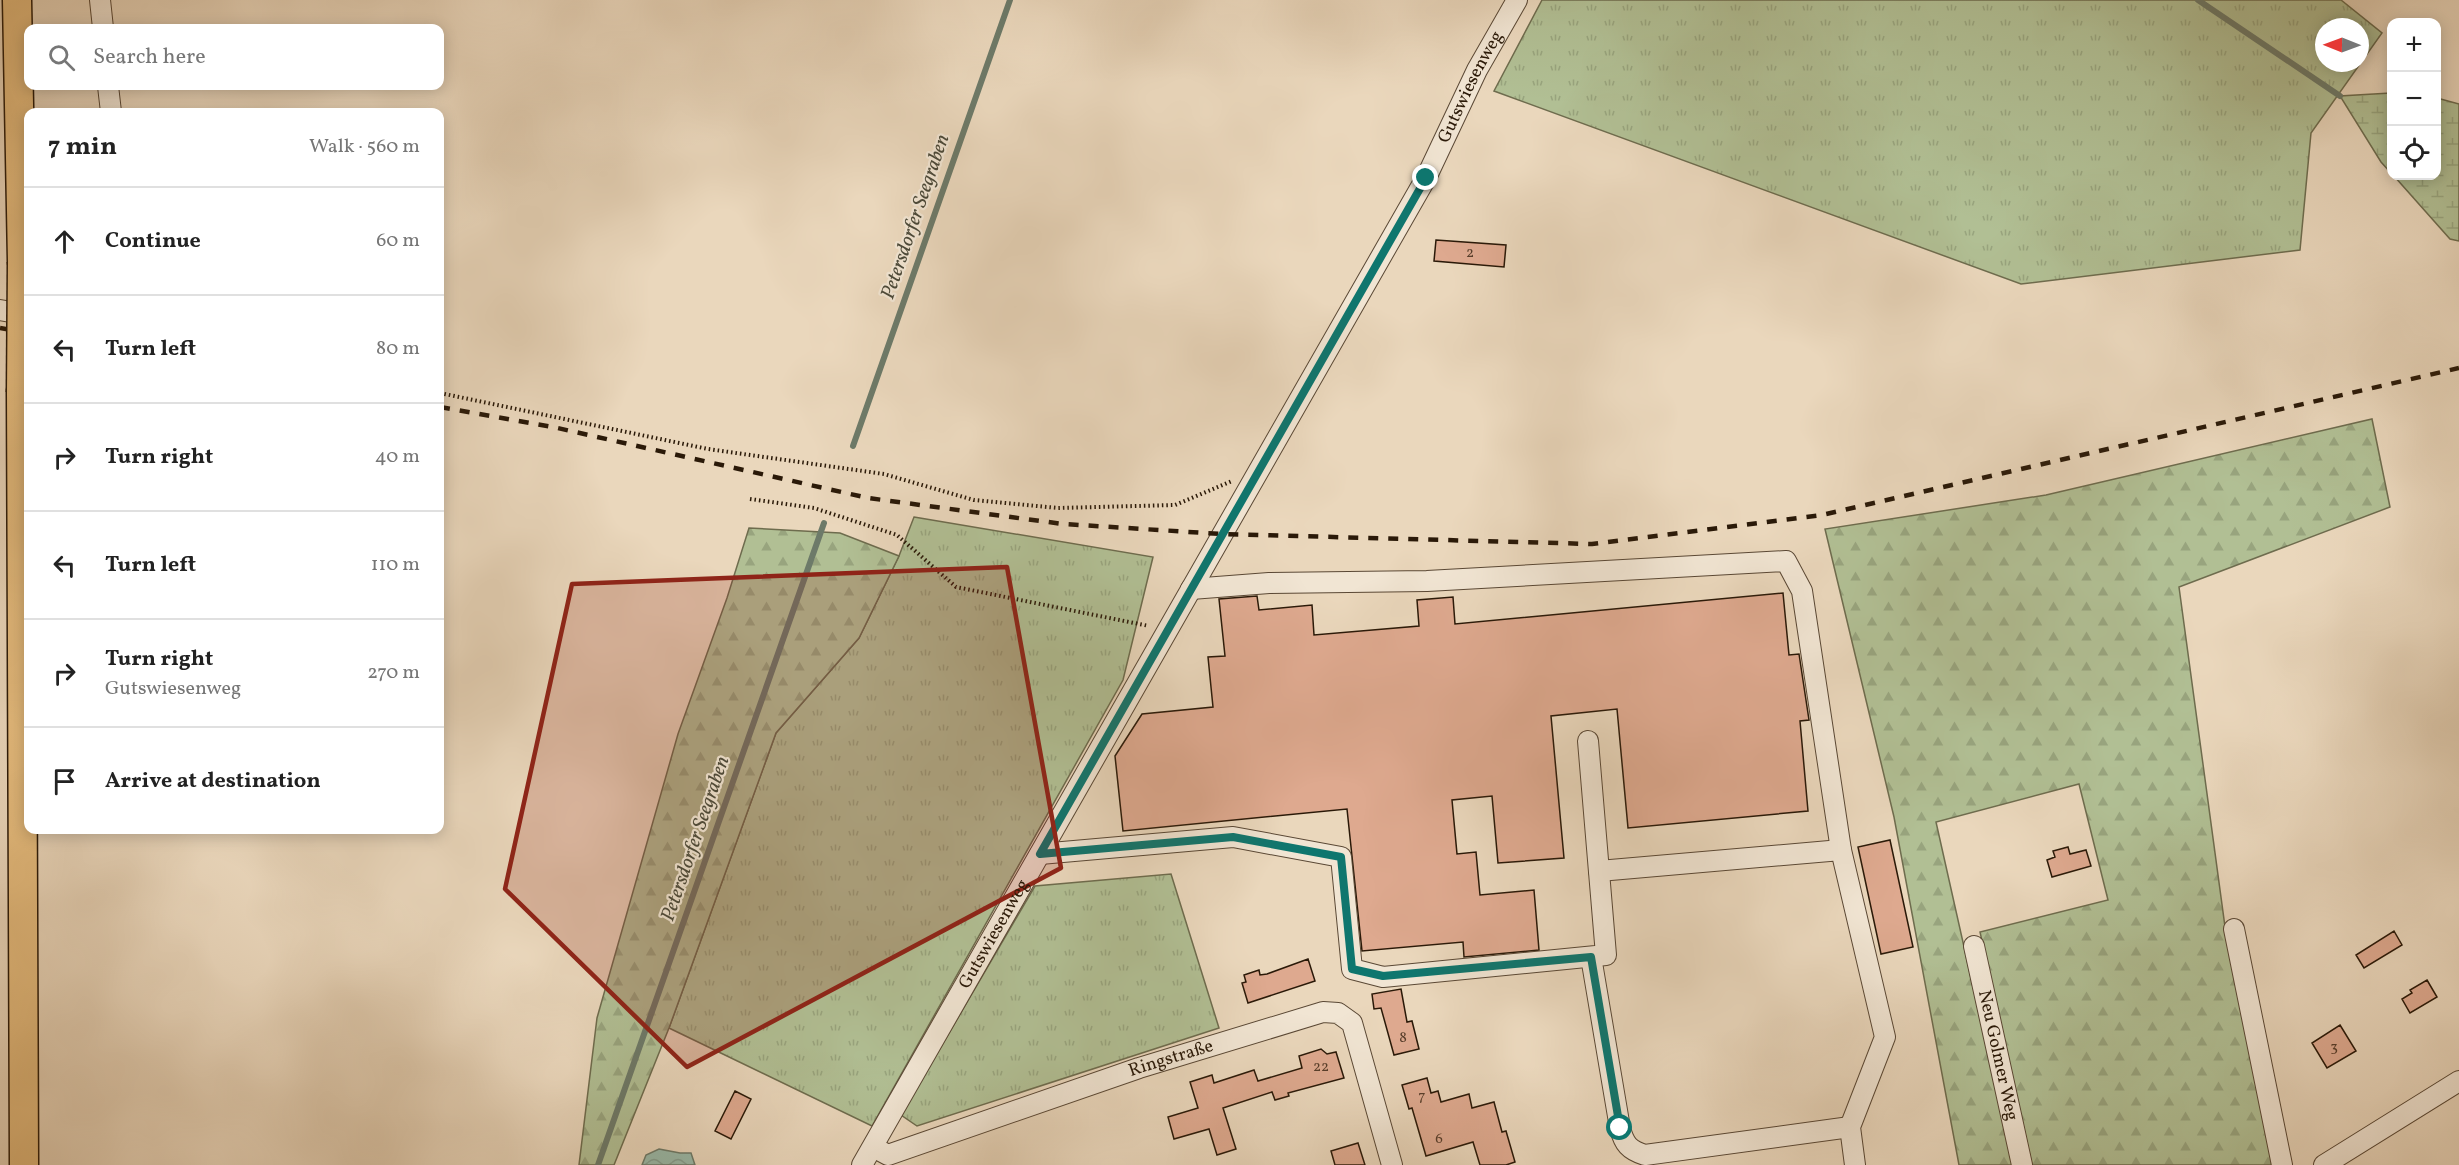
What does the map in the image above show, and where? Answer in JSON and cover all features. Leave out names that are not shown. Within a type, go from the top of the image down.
[{"type":"highway","points":[[17,0],[22,262],[24,1165]]},
{"type":"street","points":[[100,0],[103,24]]},
{"type":"street","name":"Gutswiesenweg","points":[[873,1147],[1426,178],[1477,70],[1516,0]]},
{"type":"street","points":[[108,90],[111,108]]},
{"type":"street","points":[[0,310],[24,314]]},
{"type":"street","points":[[1191,589],[1269,583],[1426,581],[1786,561],[1802,591],[1841,850],[1885,1037],[1850,1127],[1855,1165]]},
{"type":"street","points":[[1040,854],[1233,837],[1341,857],[1352,969],[1383,976],[1606,955],[1588,741]]},
{"type":"street","points":[[1599,871],[1841,850]]},
{"type":"street","points":[[2234,929],[2282,1165]]},
{"type":"street","name":"Neu Golmer Weg","points":[[1974,946],[2022,1165]]},
{"type":"street","points":[[1591,957],[1620,1128],[1624,1142],[1632,1151],[1645,1155],[1850,1127]]},
{"type":"street","name":"Ringstraße","points":[[873,1147],[888,1155],[1139,1068],[1323,1012],[1338,1013],[1352,1023],[1392,1165]]},
{"type":"street","points":[[2324,1165],[2459,1081]]},
{"type":"street","points":[[862,1165],[873,1147]]},
{"type":"path","points":[[444,394],[708,449],[884,474],[974,500],[1058,508],[1175,505],[1260,469]]},
{"type":"path","points":[[750,499],[814,508],[897,535],[956,587],[1168,630]]},
{"type":"highlighted area","points":[[1007,567],[1061,868],[687,1067],[505,889],[572,584]]},
{"type":"green space","points":[[1542,0],[2341,0],[2363,18],[2315,18],[2315,72],[2354,72],[2311,133],[2300,250],[2021,284],[1494,91]]},
{"type":"green space","points":[[2369,23],[2382,33],[2369,51]]},
{"type":"green space","points":[[2387,93],[2387,169],[2381,162],[2340,96]]},
{"type":"green space","points":[[2441,99],[2459,104],[2459,241],[2450,239],[2398,180],[2441,180]]},
{"type":"green space","points":[[2372,419],[2390,507],[2179,587],[2226,934],[2273,1165],[2032,1165],[1980,932],[2108,900],[2079,784],[1936,822],[2013,1165],[1959,1165],[1894,817],[1825,529],[2046,495]]},
{"type":"green space","points":[[914,517],[1153,557],[1123,680],[872,1126],[669,1028],[776,733],[859,638],[899,556]]},
{"type":"green space","points":[[749,528],[840,533],[899,556],[859,638],[776,733],[669,1028],[614,1165],[579,1165],[597,1018],[678,734],[727,598]]},
{"type":"green space","points":[[1171,874],[1219,1028],[917,1126],[901,1115],[1035,886]]},
{"type":"water","points":[[659,1149],[691,1153],[695,1165],[642,1165],[646,1155]]},
{"type":"building","points":[[1436,240],[1506,245],[1504,267],[1434,261]]},
{"type":"building","points":[[1783,593],[1789,655],[1799,654],[1809,720],[1800,721],[1808,811],[1628,828],[1617,709],[1551,716],[1564,858],[1498,863],[1492,796],[1452,800],[1457,854],[1476,852],[1480,895],[1534,890],[1539,950],[1464,957],[1463,942],[1362,951],[1347,809],[1123,831],[1115,756],[1142,714],[1213,707],[1208,657],[1225,656],[1219,599],[1257,596],[1259,610],[1312,605],[1314,635],[1419,626],[1417,600],[1453,597],[1455,624]]},
{"type":"building","points":[[1890,840],[1913,947],[1881,954],[1858,847]]},
{"type":"building","points":[[2068,847],[2070,854],[2086,850],[2091,866],[2052,877],[2047,860],[2055,857],[2053,851]]},
{"type":"building","points":[[2394,931],[2402,945],[2364,968],[2356,955]]},
{"type":"building","points":[[1308,959],[1315,981],[1248,1003],[1242,983],[1246,982],[1244,975],[1259,970],[1260,975],[1267,974]]},
{"type":"building","points":[[2427,980],[2437,997],[2410,1013],[2402,999],[2412,993],[2410,990]]},
{"type":"building","points":[[1401,989],[1407,1022],[1412,1021],[1419,1049],[1394,1055],[1381,1008],[1374,1009],[1372,994]]},
{"type":"building","points":[[2340,1025],[2356,1051],[2327,1068],[2312,1043]]},
{"type":"building","points":[[1321,1049],[1327,1054],[1336,1052],[1344,1078],[1288,1093],[1289,1096],[1275,1100],[1272,1092],[1223,1108],[1236,1149],[1217,1155],[1209,1129],[1174,1139],[1168,1117],[1198,1108],[1190,1082],[1212,1075],[1214,1083],[1254,1070],[1258,1081],[1302,1068],[1299,1056]]},
{"type":"building","points":[[1427,1078],[1431,1093],[1438,1091],[1441,1102],[1469,1094],[1472,1108],[1494,1102],[1502,1132],[1506,1131],[1515,1162],[1506,1165],[1480,1165],[1473,1142],[1426,1156],[1412,1108],[1409,1109],[1402,1085]]},
{"type":"building","points":[[735,1091],[751,1099],[731,1139],[715,1131]]},
{"type":"building","points":[[1358,1143],[1365,1165],[1335,1165],[1331,1151]]},
{"type":"waterway","name":"Petersdorfer Seegraben","points":[[853,446],[1010,0]]},
{"type":"waterway","name":"Petersdorfer Seegraben","points":[[2198,0],[2340,96]]},
{"type":"waterway","name":"Petersdorfer Seegraben","points":[[598,1165],[824,523]]},
{"type":"railway","points":[[0,328],[24,332]]},
{"type":"railway","points":[[444,408],[553,427],[868,498],[1063,524],[1222,534],[1592,544],[1822,515],[2459,368]]},
{"type":"route","points":[[1426,178],[1040,854],[1233,837],[1341,857],[1352,969],[1383,976],[1591,957],[1620,1128]]}]
